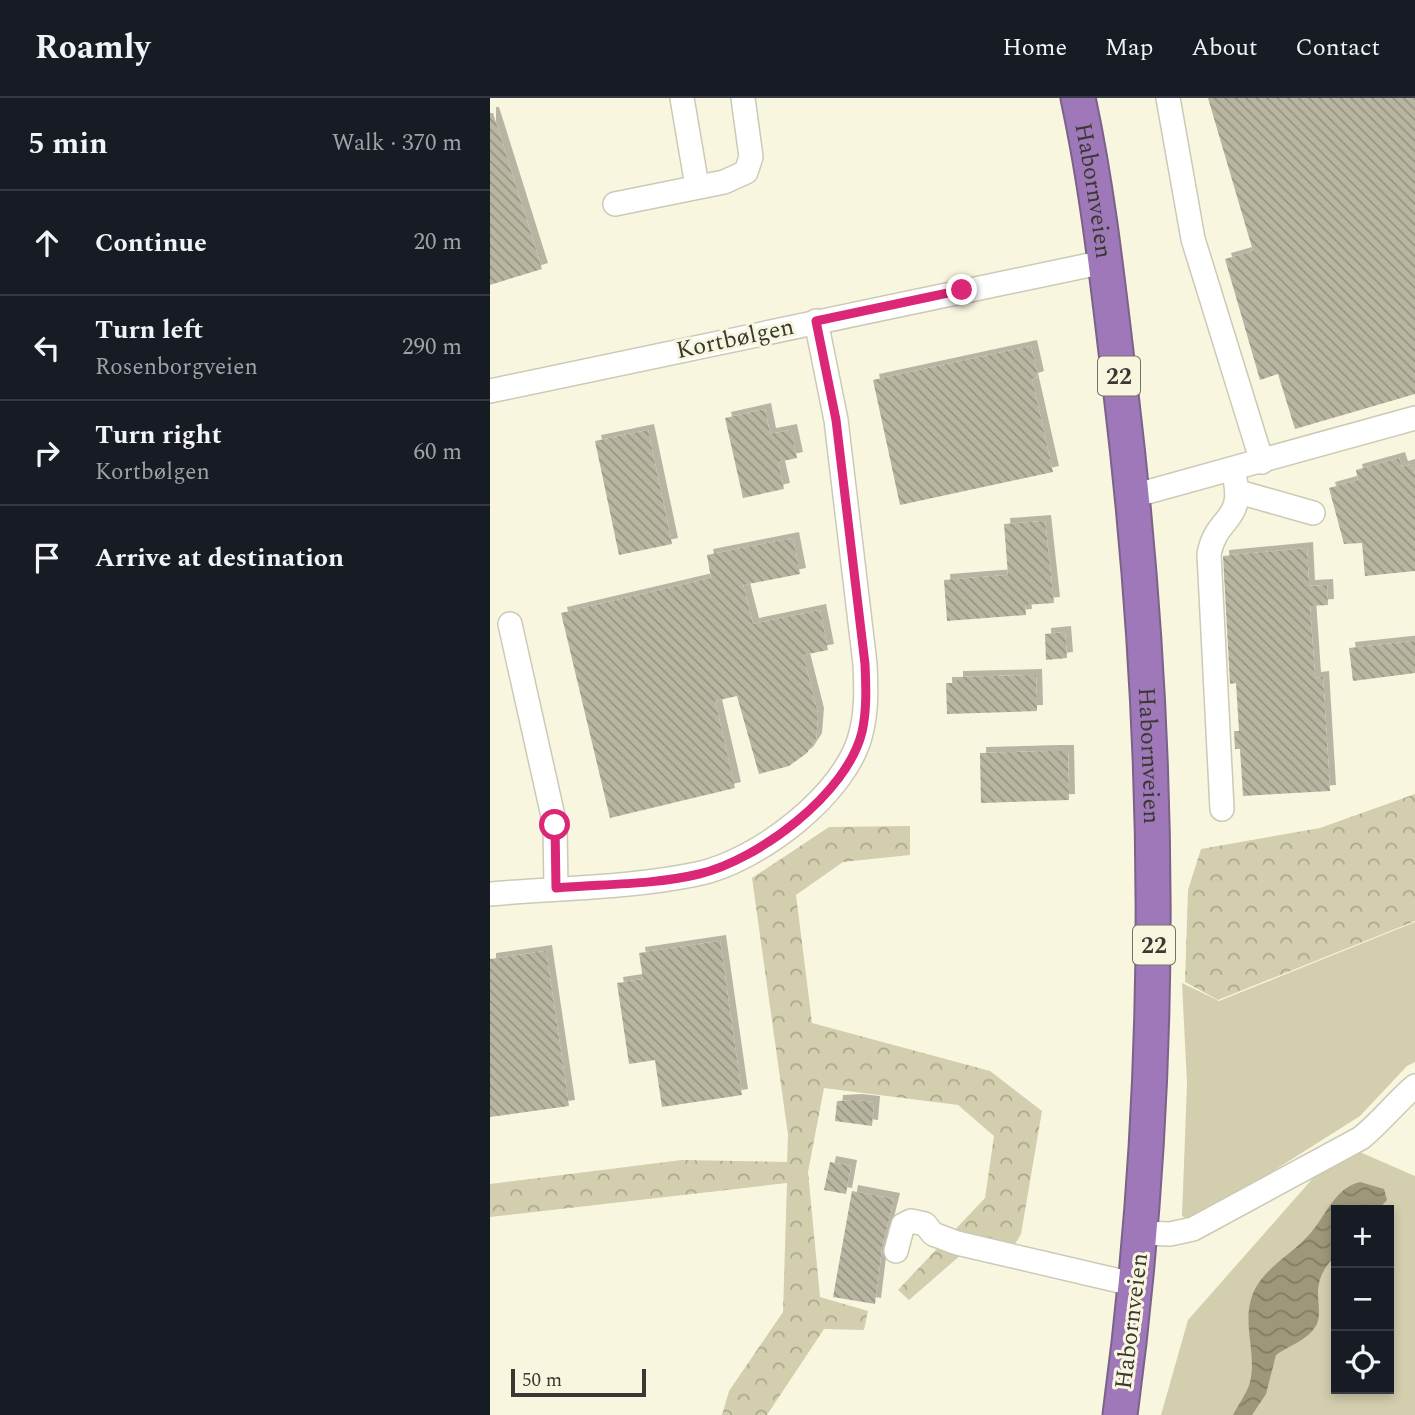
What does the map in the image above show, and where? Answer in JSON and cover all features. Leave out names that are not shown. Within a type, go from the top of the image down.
[{"type":"highway","name":"Habornveien","points":[[1078,98],[1104,262],[1133,496],[1146,657],[1154,886],[1154,1036],[1141,1233],[1120,1415]]},
{"type":"street","points":[[682,98],[697,186]]},
{"type":"street","points":[[615,204],[739,178],[746,172],[751,157],[743,98]]},
{"type":"street","points":[[1168,98],[1194,239],[1262,462]]},
{"type":"street","name":"Kortbølgen","points":[[490,391],[1104,262]]},
{"type":"street","points":[[490,894],[699,874],[738,860],[789,827],[818,801],[843,772],[861,735],[867,698],[860,604],[836,420],[816,321]]},
{"type":"street","points":[[1133,496],[1236,481],[1262,462],[1415,418]]},
{"type":"street","points":[[1236,481],[1313,513]]},
{"type":"street","points":[[1222,809],[1209,554],[1214,539],[1237,509],[1236,481]]},
{"type":"street","points":[[510,624],[555,825],[556,888]]},
{"type":"street","points":[[1141,1233],[1170,1234],[1193,1229],[1360,1138],[1382,1122],[1399,1100],[1415,1086]]},
{"type":"street","points":[[896,1251],[903,1225],[911,1221],[925,1224],[933,1234],[957,1243],[1136,1284]]},
{"type":"green space","points":[[1415,794],[1415,921],[1218,1000],[1185,982],[1188,890],[1201,849],[1320,828]]},
{"type":"green space","points":[[910,826],[910,855],[843,862],[796,895],[812,1023],[990,1071],[1042,1111],[1021,1234],[1005,1261],[962,1254],[909,1300],[898,1290],[985,1198],[994,1136],[958,1105],[824,1088],[808,1172],[820,1297],[868,1311],[864,1330],[824,1329],[767,1415],[722,1415],[729,1391],[783,1312],[787,1183],[490,1217],[490,1184],[682,1160],[787,1162],[788,1135],[752,878],[829,827]]},
{"type":"green space","points":[[1415,922],[1415,1062],[1407,1066],[1360,1116],[1204,1215],[1189,1220],[1182,1216],[1187,1084],[1182,983],[1219,1001]]},
{"type":"green space","points":[[1355,1150],[1415,1176],[1415,1415],[1161,1415],[1188,1320],[1329,1160]]},
{"type":"water","points":[[1360,1182],[1384,1189],[1387,1200],[1382,1205],[1331,1205],[1331,1261],[1320,1278],[1317,1322],[1305,1337],[1276,1355],[1266,1394],[1252,1415],[1233,1415],[1250,1382],[1252,1361],[1248,1317],[1257,1286],[1271,1268],[1306,1238],[1333,1201],[1352,1185]]},
{"type":"building","points":[[1208,98],[1415,98],[1415,394],[1295,429],[1278,374],[1260,380],[1225,259],[1253,251]]},
{"type":"building","points":[[490,113],[493,113],[542,269],[490,285]]},
{"type":"building","points":[[1031,346],[1038,377],[1032,379],[1053,472],[900,505],[873,380]]},
{"type":"building","points":[[765,409],[770,434],[791,430],[797,458],[778,462],[784,489],[743,498],[725,418]]},
{"type":"building","points":[[648,430],[672,544],[619,555],[595,441]]},
{"type":"building","points":[[1399,458],[1402,467],[1412,464],[1415,474],[1415,571],[1365,576],[1362,543],[1344,544],[1329,488],[1358,480],[1356,470]]},
{"type":"building","points":[[1045,521],[1054,603],[1025,605],[1026,615],[947,621],[944,580],[1008,575],[1004,524]]},
{"type":"building","points":[[793,538],[800,574],[743,585],[753,624],[820,610],[828,650],[803,655],[818,714],[816,739],[807,753],[789,766],[759,774],[737,696],[715,701],[735,788],[610,818],[561,613],[711,578],[707,555]]},
{"type":"building","points":[[1307,548],[1309,586],[1327,585],[1328,605],[1310,606],[1315,678],[1323,677],[1330,791],[1243,796],[1240,749],[1235,749],[1234,731],[1239,731],[1236,683],[1230,684],[1223,556]]},
{"type":"building","points":[[1065,632],[1067,658],[1046,660],[1045,634]]},
{"type":"building","points":[[1415,641],[1415,673],[1353,681],[1349,648]]},
{"type":"building","points":[[1036,675],[1037,711],[947,714],[946,683],[957,683],[957,677]]},
{"type":"building","points":[[1068,751],[1069,800],[981,803],[980,753]]},
{"type":"building","points":[[720,941],[742,1095],[662,1107],[655,1060],[629,1064],[617,983],[643,979],[639,953]]},
{"type":"building","points":[[546,951],[569,1106],[490,1117],[490,959]]},
{"type":"building","points":[[837,1101],[874,1102],[872,1126],[835,1121]]},
{"type":"building","points":[[830,1162],[851,1166],[846,1194],[824,1190]]},
{"type":"building","points":[[852,1191],[894,1199],[882,1247],[875,1304],[833,1297]]},
{"type":"route","points":[[555,825],[556,888],[699,874],[738,860],[789,827],[818,801],[843,772],[861,735],[867,698],[865,664],[860,604],[836,420],[816,321],[962,290]]}]
